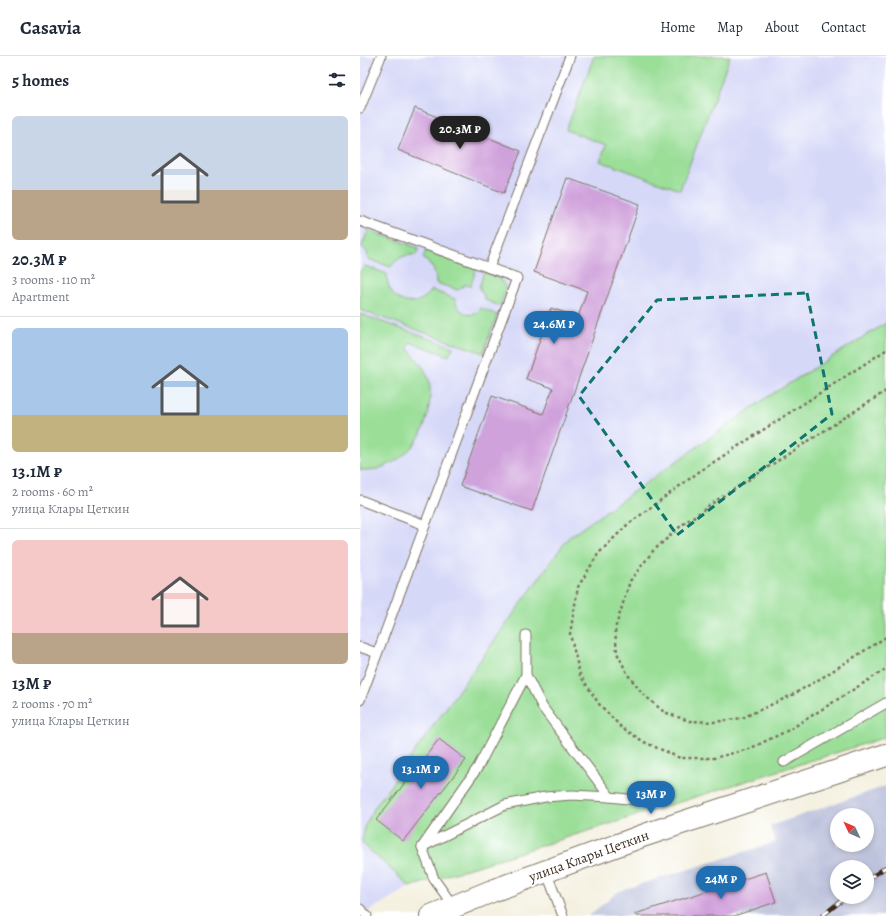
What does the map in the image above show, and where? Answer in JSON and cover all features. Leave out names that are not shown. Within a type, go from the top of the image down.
[{"type":"street","name":"улица Клары Цеткин","points":[[431,916],[492,891],[645,835],[886,755]]},
{"type":"lane","points":[[360,108],[381,56]]},
{"type":"lane","points":[[489,268],[570,56]]},
{"type":"lane","points":[[360,221],[517,278],[360,700]]},
{"type":"lane","points":[[360,500],[425,525]]},
{"type":"lane","points":[[422,847],[478,767],[526,676],[526,635]]},
{"type":"lane","points":[[360,647],[377,653]]},
{"type":"lane","points":[[526,676],[543,708],[610,797]]},
{"type":"lane","points":[[784,762],[886,703]]},
{"type":"lane","points":[[422,847],[505,805],[545,797],[572,795],[645,801]]},
{"type":"lane","points":[[422,847],[434,879],[454,907]]},
{"type":"lane","points":[[546,871],[563,916]]},
{"type":"lane","points":[[360,909],[367,916]]},
{"type":"path","points":[[886,350],[700,471],[627,525],[598,554],[578,587],[570,634],[580,675],[599,704],[621,727],[644,742],[680,758],[714,758],[749,749],[789,730],[886,669]]},
{"type":"path","points":[[886,391],[717,500],[682,525],[653,551],[630,581],[615,629],[617,653],[628,675],[644,694],[664,712],[689,721],[714,722],[742,718],[792,695],[823,677],[886,636]]},
{"type":"highlighted area","points":[[807,293],[832,414],[677,535],[579,396],[657,300]]},
{"type":"shaded area","points":[[360,56],[886,56],[886,324],[362,843],[410,887],[360,916]]},
{"type":"shaded area","points":[[886,786],[886,916],[588,916],[619,891],[776,842],[770,826]]},
{"type":"green space","points":[[594,56],[730,56],[680,190],[600,161],[606,145],[566,130]]},
{"type":"green space","points":[[368,230],[419,248],[416,255],[402,257],[391,267],[368,259],[367,252],[362,247]]},
{"type":"green space","points":[[426,251],[476,269],[471,285],[464,285],[458,290],[436,283],[433,269],[423,258]]},
{"type":"green space","points":[[365,266],[387,274],[391,292],[403,301],[418,301],[432,290],[455,299],[458,308],[468,314],[471,315],[481,308],[497,315],[483,353],[360,310],[360,271]]},
{"type":"green space","points":[[484,272],[500,279],[506,289],[500,306],[485,300],[479,288]]},
{"type":"green space","points":[[360,314],[453,347],[449,356],[410,342],[408,349],[422,365],[429,380],[430,395],[427,418],[419,437],[406,453],[388,465],[371,470],[360,470]]},
{"type":"green space","points":[[886,323],[886,737],[410,887],[362,843],[365,825],[375,807],[568,538],[766,398]]},
{"type":"building","points":[[415,108],[521,151],[504,193],[398,150]]},
{"type":"building","points":[[567,178],[640,204],[532,511],[460,486],[492,396],[543,414],[553,388],[526,379],[551,308],[578,317],[587,291],[534,272]]},
{"type":"building","points":[[439,739],[466,760],[403,841],[376,820]]},
{"type":"building","points":[[766,872],[776,902],[734,916],[636,916],[635,914]]},
{"type":"railway","points":[[874,875],[886,867]]},
{"type":"railway","points":[[822,916],[837,904]]}]
